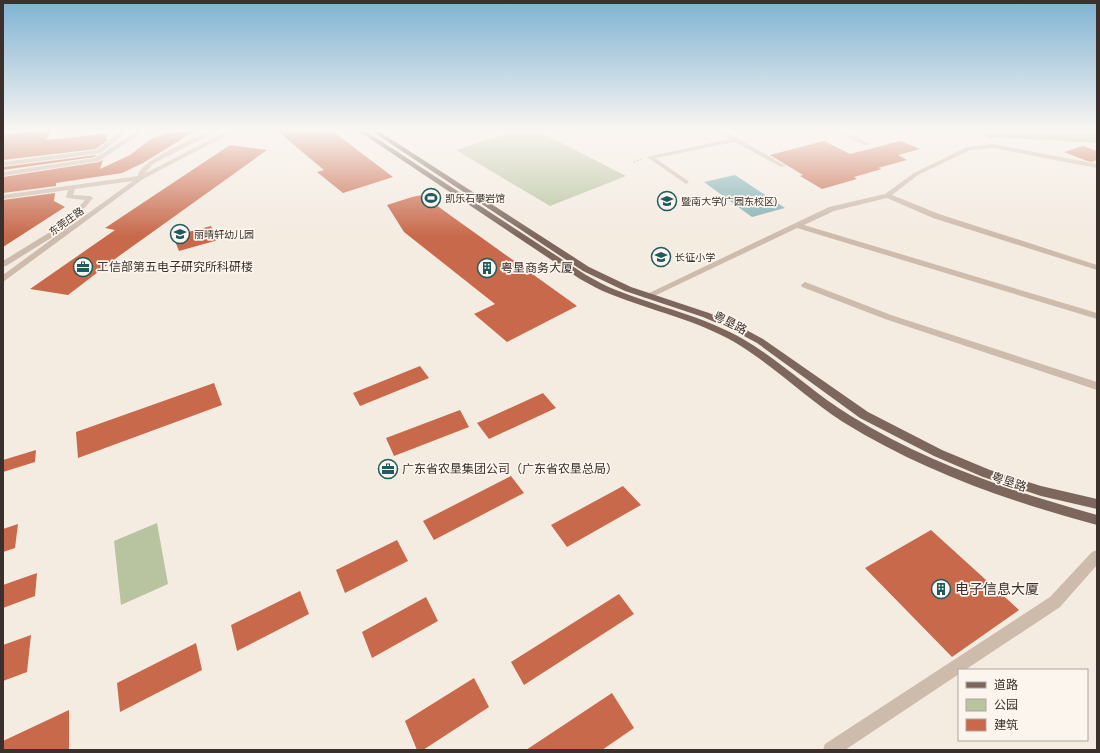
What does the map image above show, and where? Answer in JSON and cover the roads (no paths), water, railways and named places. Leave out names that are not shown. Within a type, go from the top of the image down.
[{"type":"main road","name":"粤垦路","points":[[413,165],[582,277],[613,292],[695,320],[723,332],[752,348],[844,417],[880,439],[924,461],[984,486],[1048,507],[1097,520]]},
{"type":"main road","name":"粤垦路","points":[[427,165],[586,269],[611,282],[706,315],[741,331],[760,341],[864,415],[938,453],[994,476],[1041,491],[1097,504]]},
{"type":"street","points":[[3,174],[62,165]]},
{"type":"street","name":"东莞庄路","points":[[141,178],[140,172],[148,165]]},
{"type":"street","name":"东莞庄路","points":[[3,279],[141,178],[166,165]]},
{"type":"street","points":[[662,165],[686,182]]},
{"type":"street","points":[[648,296],[832,209],[887,195],[916,174],[934,165]]},
{"type":"street","points":[[3,198],[141,178]]},
{"type":"street","points":[[3,264],[66,226],[90,198],[69,197],[72,188]]},
{"type":"street","points":[[887,195],[936,216],[1097,268]]},
{"type":"street","points":[[796,225],[1097,316]]},
{"type":"street","points":[[805,285],[888,316],[1097,386]]},
{"type":"street","points":[[831,750],[1055,602],[1097,556]]},
{"type":"water","points":[[735,175],[785,208],[752,217],[704,182]]},
{"type":"place","name":"凯乐石攀岩馆","points":[[431,198]]},
{"type":"place","name":"暨南大学(广园东校区)","points":[[667,201]]},
{"type":"place","name":"丽晴轩幼儿园","points":[[180,234]]},
{"type":"place","name":"长征小学","points":[[661,257]]},
{"type":"place","name":"工信部第五电子研究所科研楼","points":[[83,267]]},
{"type":"place","name":"粤垦商务大厦","points":[[487,268]]},
{"type":"place","name":"广东省农垦集团公司（广东省农垦总局）","points":[[388,469]]},
{"type":"place","name":"电子信息大厦","points":[[941,589]]}]
